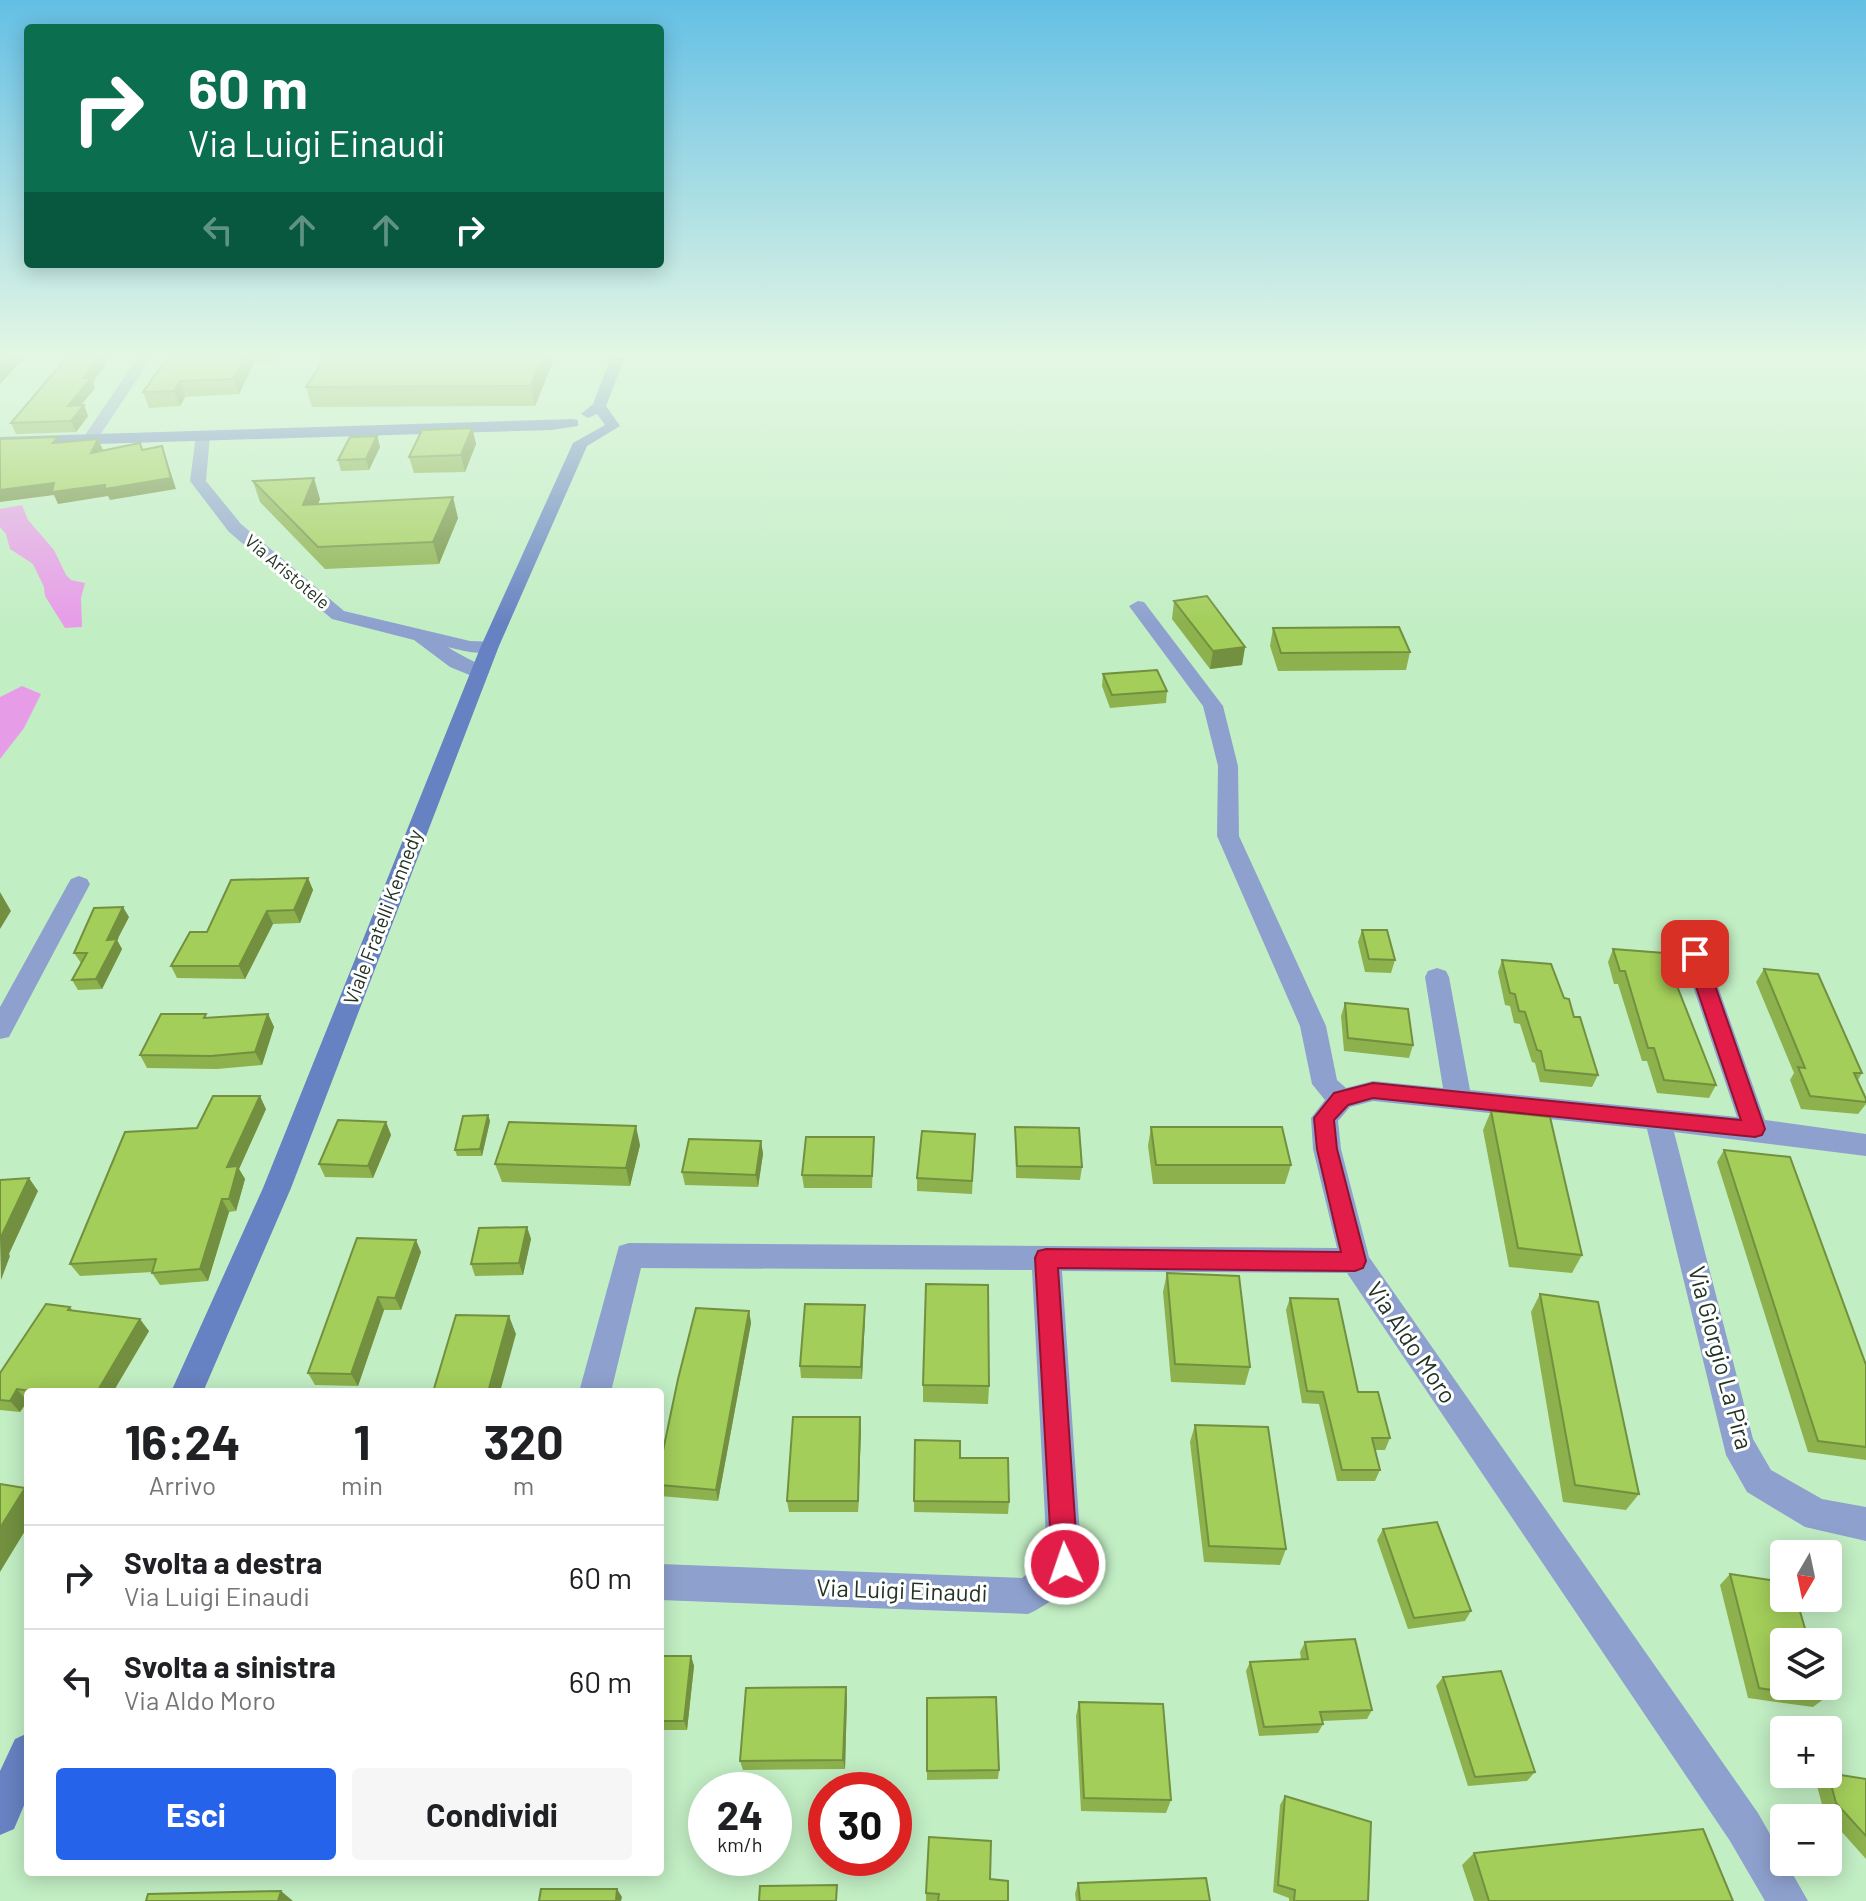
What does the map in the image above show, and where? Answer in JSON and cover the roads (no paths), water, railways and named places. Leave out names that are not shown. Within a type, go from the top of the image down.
[{"type":"street","name":"Via Aristotele","points":[[202,446],[198,481],[235,528],[338,615],[421,636],[457,663],[479,672]]},
{"type":"street","name":"Viale Fratelli Kennedy","points":[[189,1388],[277,1188],[569,446]]},
{"type":"street","points":[[1138,606],[1213,706],[1228,766],[1228,836],[1313,1026],[1325,1084],[1341,1099],[1373,1091],[1755,1129],[1866,1145]]},
{"type":"street","points":[[421,636],[470,647],[490,646]]},
{"type":"street","points":[[0,1030],[79,884]]},
{"type":"street","points":[[1685,927],[1755,1129]]},
{"type":"street","points":[[1437,977],[1458,1099]]},
{"type":"street","name":"Via Aldo Moro","points":[[1341,1099],[1324,1118],[1327,1149],[1355,1261],[1744,1827],[1788,1901]]},
{"type":"street","name":"Via Giorgio La Pira","points":[[1658,1120],[1738,1444],[1759,1481],[1817,1515],[1866,1524]]},
{"type":"street","points":[[596,1388],[629,1255],[1355,1261]]},
{"type":"street","name":"Via Luigi Einaudi","points":[[664,1582],[1028,1596],[1065,1564],[1046,1258]]},
{"type":"street","points":[[0,1815],[24,1761]]}]
